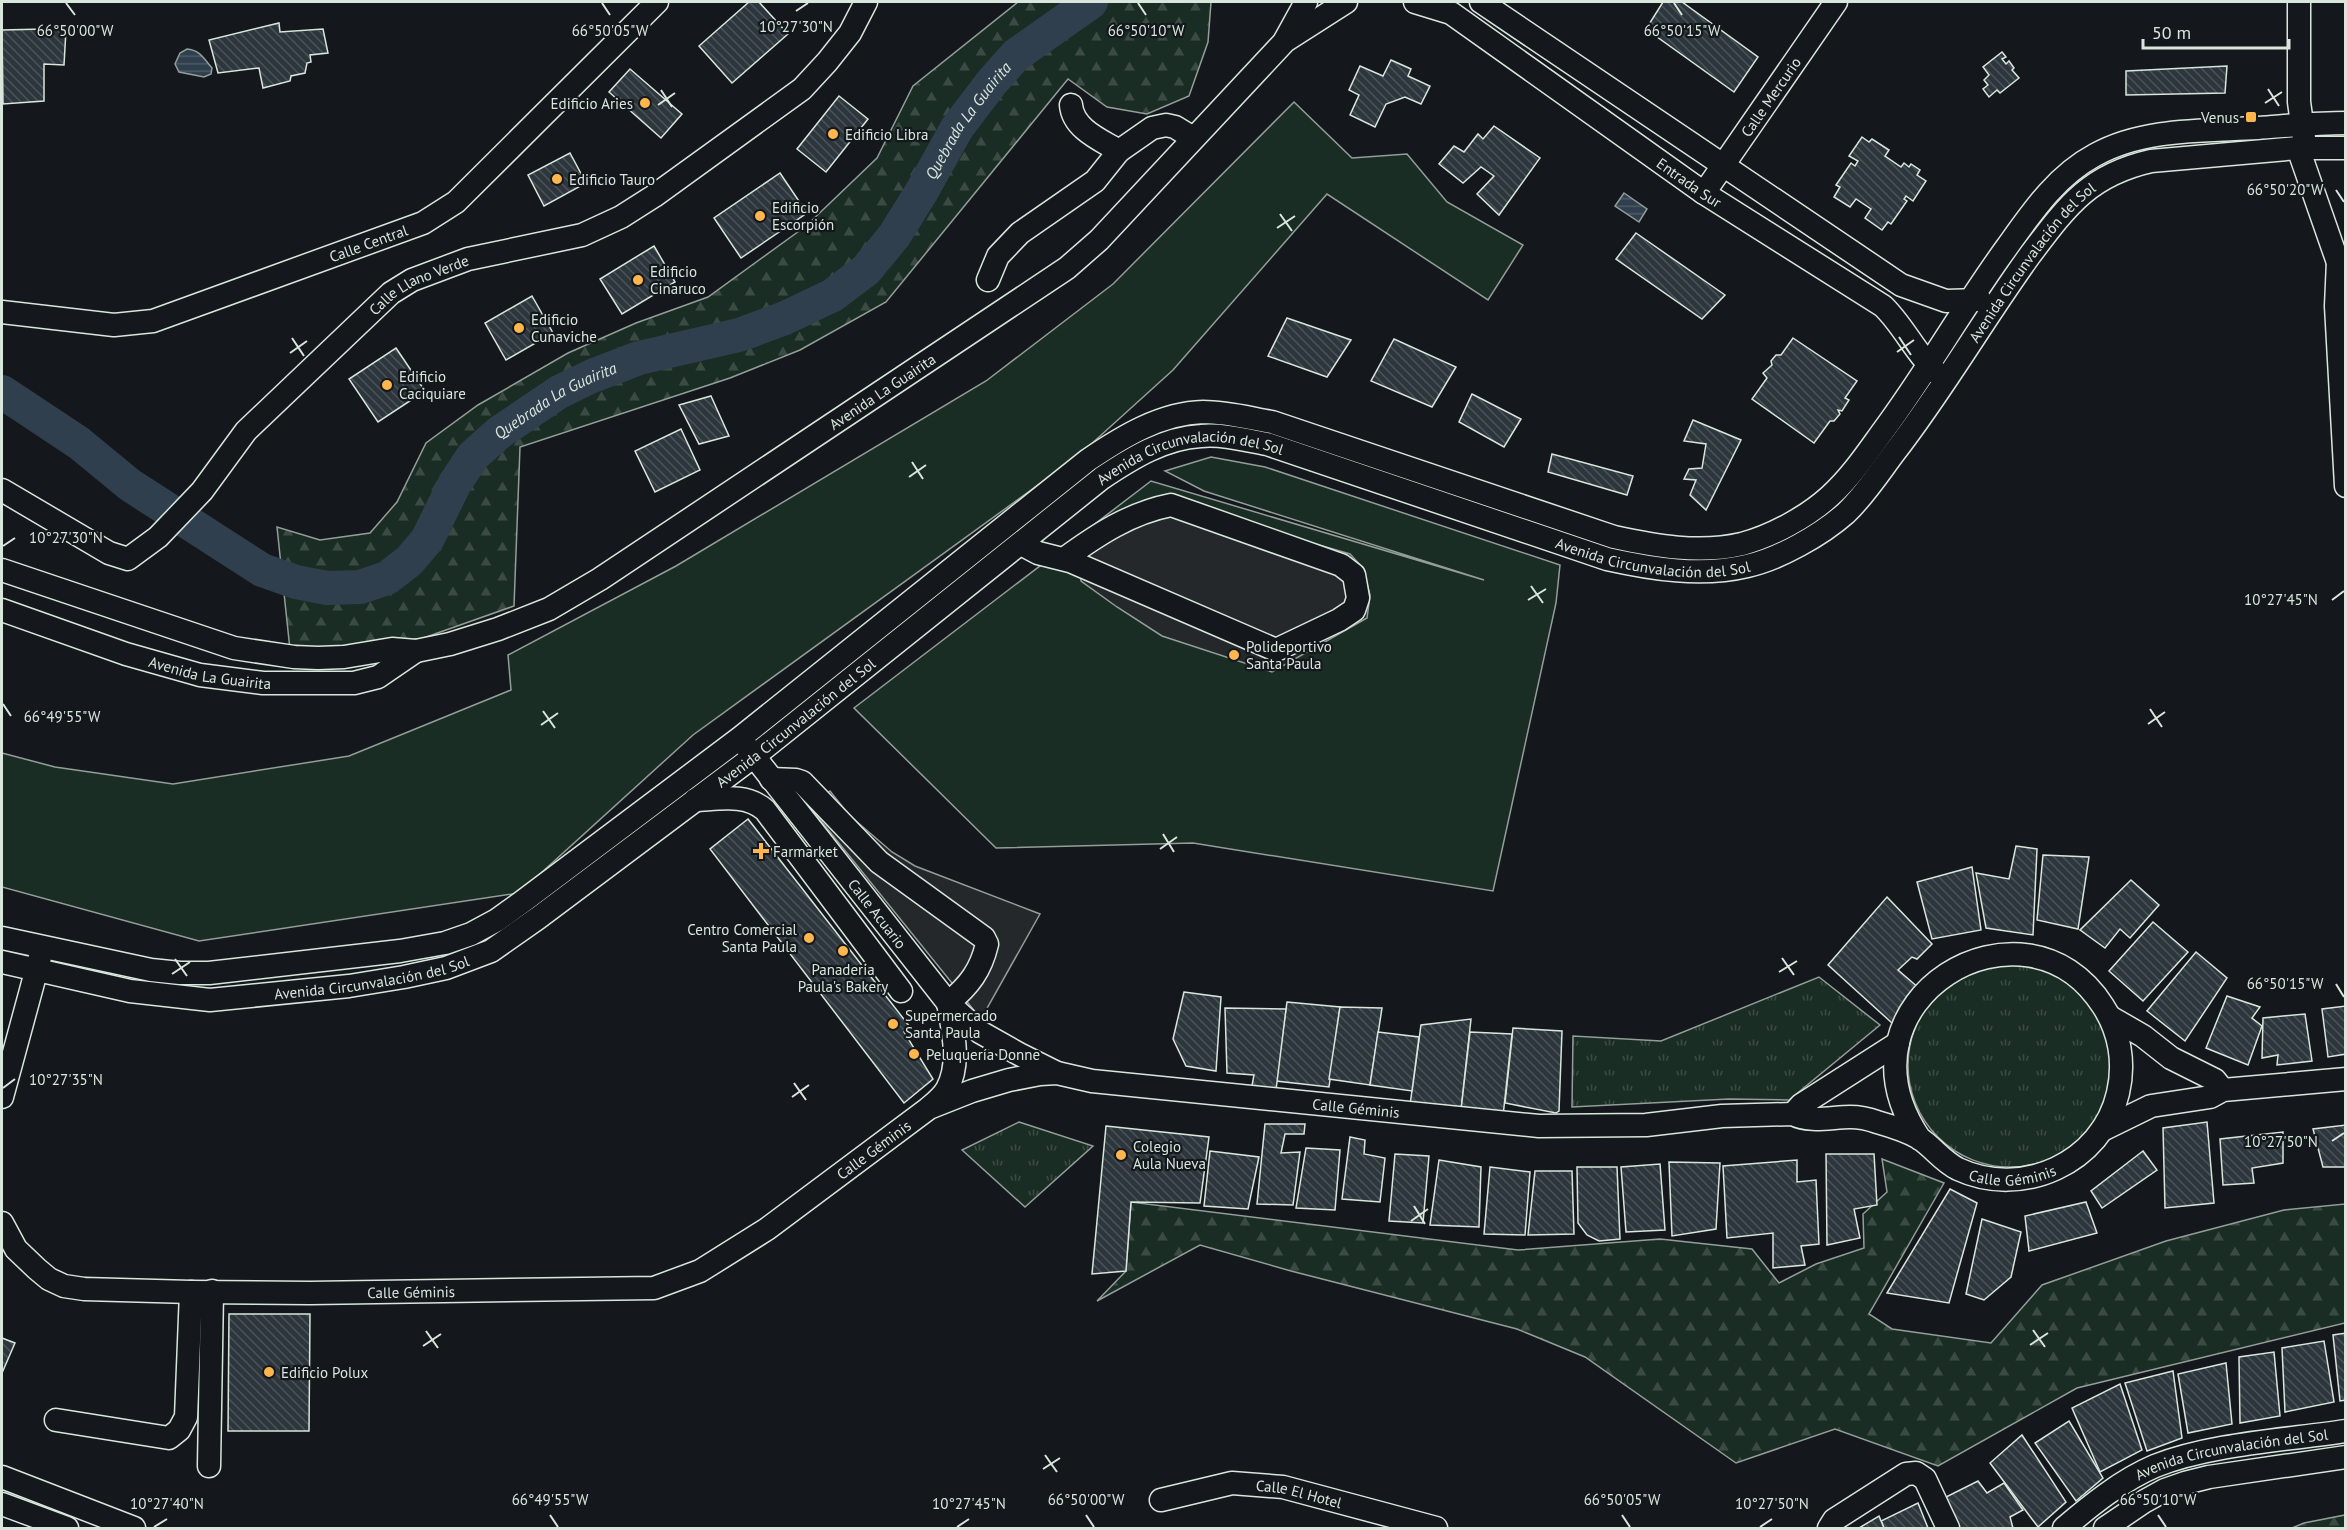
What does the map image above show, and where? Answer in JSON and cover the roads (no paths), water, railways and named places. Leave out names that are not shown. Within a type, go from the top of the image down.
[{"type":"street","name":"Calle Central","points":[[2,312],[114,325],[153,321],[423,223],[456,202],[657,2]]},
{"type":"street","name":"Calle Llano Verde","points":[[2,490],[118,557],[128,559],[158,537],[202,491],[246,430],[391,293],[412,280],[459,262],[582,235],[621,217],[654,196],[802,89],[850,33],[866,2]]},
{"type":"street","name":"Avenida La Guairita","points":[[1285,41],[1306,2]]},
{"type":"street","name":"Avenida La Guairita","points":[[2,570],[234,648],[294,657],[344,657],[392,649],[416,651],[450,644],[498,629],[549,609],[600,579],[1067,268],[1099,240],[1285,41],[1346,2]]},
{"type":"street","name":"Entrada Sur","points":[[1415,2],[1451,13],[1704,194],[1883,306],[1895,317],[1928,365],[1948,378]]},
{"type":"street","points":[[1481,2],[1901,285],[1946,301],[1979,299],[1994,308]]},
{"type":"street","name":"Calle Mercurio","points":[[1704,194],[1836,2]]},
{"type":"street","points":[[2299,2],[2302,148],[2346,284]]},
{"type":"street","points":[[1071,105],[1072,114],[1078,124],[1119,151]]},
{"type":"street","name":"Avenida Circunvalación del Sol","points":[[2,938],[151,970],[190,973],[251,969],[400,951],[444,943],[471,934],[497,920],[740,738],[1088,460],[1116,441],[1145,427],[1174,417],[1201,412],[1272,422],[1614,537],[1683,548],[1742,544],[1767,535],[1813,510],[1832,495],[1863,458],[1928,365],[1970,299],[2050,190],[2070,171],[2095,155],[2121,143],[2147,137],[2346,123]]},
{"type":"street","points":[[988,280],[998,256],[1020,233],[1095,181],[1119,151],[1152,128],[1175,126],[1193,138]]},
{"type":"street","name":"Avenida Circunvalación del Sol","points":[[2,962],[130,991],[210,1000],[349,986],[446,968],[491,951],[753,756],[1102,478],[1128,460],[1171,442],[1202,435],[1226,436],[1267,444],[1607,559],[1644,567],[1673,570],[1717,570],[1747,566],[1776,556],[1833,523],[1865,492],[1914,428],[2021,268],[2068,206],[2085,190],[2129,166],[2151,160],[2302,148],[2346,148]]},
{"type":"street","points":[[2338,261],[2336,306],[2346,486]]},
{"type":"street","points":[[1088,460],[1102,478]]},
{"type":"street","points":[[1021,544],[1038,553],[1064,559],[1276,650],[1339,620],[1354,610],[1358,598],[1354,575],[1341,565],[1171,505],[1146,511],[1107,529],[1064,559]]},
{"type":"street","name":"Avenida La Guairita","points":[[2,610],[126,654],[200,675],[262,683],[354,683],[378,677],[416,651]]},
{"type":"street","name":"Calle Acuario","points":[[740,738],[948,1003],[980,1032],[1057,1073]]},
{"type":"street","points":[[771,779],[802,782],[879,862],[984,938],[987,944],[977,974],[964,990],[948,1003],[955,1062],[952,1077],[945,1092],[929,1108]]},
{"type":"street","points":[[695,800],[745,799],[758,804],[901,991]]},
{"type":"street","points":[[2,1097],[10,1031],[37,970],[43,947]]},
{"type":"street","name":"Calle Géminis","points":[[1995,955],[2018,955],[2041,959],[2063,968],[2082,981],[2098,998],[2110,1017],[2120,1049],[2121,1083],[2111,1115],[2102,1130],[2087,1148],[2069,1163],[2048,1173],[2025,1179],[2001,1180],[1978,1177],[1956,1168],[1937,1155],[1920,1139],[1909,1122],[1896,1083],[1895,1063],[1905,1021],[1917,1001],[1933,984],[1962,965],[1995,955]]},
{"type":"street","name":"Calle Géminis","points":[[2110,1017],[2143,1036],[2172,1058],[2215,1080],[2223,1090]]},
{"type":"street","points":[[1793,1114],[1801,1105],[1898,1043]]},
{"type":"street","name":"Calle Géminis","points":[[2,1223],[16,1250],[49,1279],[64,1286],[84,1289],[310,1293],[654,1288],[700,1271],[767,1229],[929,1108],[972,1091],[1009,1080],[1057,1073],[1092,1081],[1539,1126],[1646,1125],[1722,1116],[1793,1114],[1802,1119],[1853,1117],[1886,1125],[1920,1139]]},
{"type":"street","name":"Calle Géminis","points":[[2102,1130],[2151,1106],[2210,1097],[2223,1090],[2346,1079]]},
{"type":"street","points":[[56,1420],[169,1438],[179,1430],[186,1417],[202,1292]]},
{"type":"street","points":[[202,1292],[209,1466]]},
{"type":"street","name":"Avenida Circunvalación del Sol","points":[[2064,1528],[2103,1497],[2131,1479],[2177,1458],[2346,1431]]},
{"type":"street","name":"Avenida Circunvalación del Sol","points":[[2105,1528],[2145,1501],[2185,1483],[2209,1477],[2346,1457]]},
{"type":"street","points":[[1828,1528],[1834,1520],[1906,1474],[1916,1473],[1925,1479],[1948,1528]]},
{"type":"street","points":[[2,1477],[134,1528]]},
{"type":"street","name":"Calle El Hotel","points":[[1161,1500],[1232,1483],[1283,1487],[1436,1528]]},
{"type":"street","points":[[2,1504],[67,1528]]},
{"type":"water","points":[[187,49],[201,56],[212,68],[211,74],[204,77],[179,72],[175,64],[180,53]]},
{"type":"water","points":[[1624,193],[1647,209],[1639,222],[1615,206]]},
{"type":"waterway","name":"Quebrada La Guairita","points":[[2,392],[79,443],[130,485],[262,570],[296,582],[327,588],[360,587],[387,578],[409,561],[427,540],[455,483],[473,456],[500,432],[559,392],[592,376],[639,358],[739,335],[785,318],[833,295],[866,270],[894,236],[957,128],[992,82],[1016,55],[1091,2]]},
{"type":"place","name":"Edificio Aries","points":[[645,103]]},
{"type":"place","name":"Venus","points":[[2251,117]]},
{"type":"place","name":"Edificio Libra","points":[[833,134]]},
{"type":"place","name":"Edificio Tauro","points":[[557,179]]},
{"type":"place","name":"Edificio Escorpión","points":[[760,216]]},
{"type":"place","name":"Edificio Cinaruco","points":[[638,280]]},
{"type":"place","name":"Edificio Cunaviche","points":[[519,328]]},
{"type":"place","name":"Edificio Caciquiare","points":[[387,385]]},
{"type":"place","name":"Polideportivo Santa Paula","points":[[1234,655]]},
{"type":"place","name":"Farmarket","points":[[761,851]]},
{"type":"place","name":"Centro Comercial Santa Paula","points":[[809,938]]},
{"type":"place","name":"Panaderia Paula's Bakery","points":[[843,951]]},
{"type":"place","name":"Supermercado Santa Paula","points":[[893,1024]]},
{"type":"place","name":"Peluquería Donne","points":[[914,1054]]},
{"type":"place","name":"Colegio Aula Nueva","points":[[1121,1155]]},
{"type":"place","name":"Edificio Polux","points":[[269,1372]]}]
